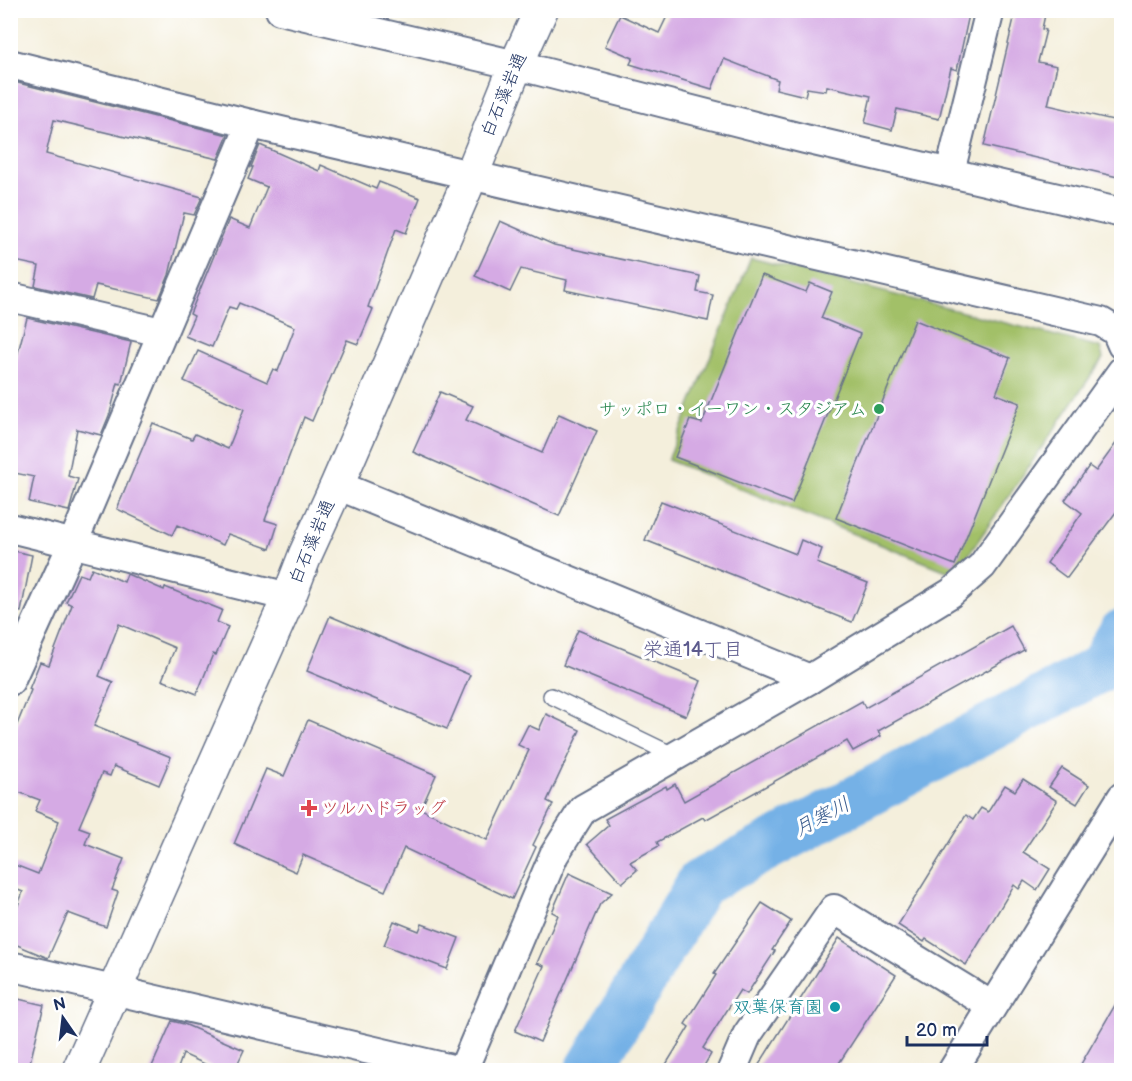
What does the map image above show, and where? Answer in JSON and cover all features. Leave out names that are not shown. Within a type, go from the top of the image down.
[{"type":"main road","name":"白石藻岩通","points":[[79,1071],[289,597],[541,10]]},
{"type":"street","points":[[280,10],[516,65],[805,139],[1122,213]]},
{"type":"street","points":[[950,172],[990,10]]},
{"type":"street","points":[[10,64],[251,124],[474,169],[1101,322],[1116,331],[1122,345]]},
{"type":"street","points":[[10,681],[73,543],[251,124]]},
{"type":"street","points":[[10,297],[161,332]]},
{"type":"street","points":[[463,1071],[554,855],[583,809],[810,679],[951,593],[982,566],[1122,371]]},
{"type":"street","points":[[337,485],[810,679]]},
{"type":"street","points":[[10,528],[289,597]]},
{"type":"street","points":[[953,1071],[1122,797]]},
{"type":"street","points":[[732,1071],[747,1035],[834,909],[992,1006]]},
{"type":"street","points":[[10,966],[456,1071]]},
{"type":"lane","points":[[551,696],[675,756]]},
{"type":"green space","name":"サッポロ・イーワン・スタジアム","points":[[751,258],[1100,347],[1103,358],[965,560],[952,573],[668,460]]},
{"type":"building","points":[[670,10],[970,10],[957,70],[951,68],[939,119],[897,109],[892,130],[865,123],[871,96],[827,86],[826,91],[807,88],[805,96],[776,89],[778,80],[724,59],[712,89],[630,64],[633,58],[605,46],[620,15],[659,33]]},
{"type":"building","points":[[1016,10],[1046,10],[1042,29],[1046,30],[1038,62],[1057,66],[1048,105],[1122,122],[1122,178],[984,146]]},
{"type":"building","points":[[10,81],[228,135],[218,159],[54,120],[46,154],[202,197],[194,215],[184,213],[169,275],[159,299],[96,285],[92,299],[35,286],[39,266],[10,260]]},
{"type":"building","points":[[260,145],[319,171],[321,165],[376,189],[379,182],[420,198],[406,233],[396,229],[368,307],[373,309],[358,344],[347,340],[312,421],[304,417],[265,520],[278,524],[270,549],[228,534],[223,545],[177,525],[172,535],[117,509],[153,423],[192,439],[195,434],[228,449],[244,409],[184,381],[198,351],[267,382],[273,369],[278,371],[295,327],[239,303],[236,309],[229,307],[212,347],[185,336],[194,316],[190,314],[229,219],[250,228],[267,187],[248,179]]},
{"type":"building","points":[[500,221],[554,245],[700,276],[697,292],[713,295],[708,321],[565,290],[567,280],[521,269],[510,292],[475,276]]},
{"type":"building","points":[[762,275],[806,292],[810,283],[832,292],[821,318],[860,334],[792,503],[675,457],[690,420],[702,423]]},
{"type":"building","points":[[27,318],[131,342],[121,384],[118,383],[101,435],[77,429],[68,476],[78,479],[69,511],[29,502],[34,477],[10,472],[10,383]]},
{"type":"building","points":[[915,320],[1010,358],[996,394],[1020,403],[955,565],[836,518]]},
{"type":"building","points":[[440,392],[473,406],[466,420],[542,453],[559,414],[597,431],[559,516],[413,452]]},
{"type":"building","points":[[1122,435],[1122,504],[1067,578],[1047,563],[1082,513],[1065,500],[1089,466],[1096,471]]},
{"type":"building","points":[[661,501],[796,554],[801,540],[822,549],[817,563],[868,583],[852,622],[645,540]]},
{"type":"building","points":[[10,550],[32,555],[21,612],[10,611]]},
{"type":"building","points":[[92,568],[124,582],[127,574],[164,590],[165,587],[222,610],[217,622],[228,627],[216,655],[213,654],[197,694],[162,680],[175,648],[119,624],[99,676],[113,682],[94,726],[171,757],[159,785],[114,766],[110,776],[102,773],[79,827],[90,831],[85,844],[124,859],[112,890],[118,892],[106,927],[68,913],[48,958],[10,942],[10,927],[23,892],[10,887],[10,863],[38,874],[59,821],[35,811],[40,800],[10,789],[10,742],[40,662],[49,665],[72,605],[66,602],[79,574],[88,577]]},
{"type":"building","points":[[330,616],[470,675],[447,729],[307,671]]},
{"type":"building","points":[[1011,626],[1024,650],[878,731],[881,736],[853,751],[847,741],[705,820],[703,817],[657,842],[659,846],[630,862],[637,870],[622,883],[587,844],[609,825],[605,819],[666,786],[667,789],[675,784],[684,801],[862,701],[865,708]]},
{"type":"building","points":[[578,630],[701,681],[686,716],[563,665]]},
{"type":"building","points":[[546,714],[580,730],[547,801],[553,804],[533,845],[536,847],[512,899],[404,848],[385,891],[303,855],[296,872],[234,844],[266,769],[284,776],[308,720],[436,775],[421,809],[487,840],[529,750],[518,745],[528,725],[539,730]]},
{"type":"building","points":[[1062,768],[1089,785],[1077,804],[1049,787]]},
{"type":"building","points":[[1023,779],[1057,801],[1023,852],[1050,869],[1037,890],[1024,881],[1019,889],[1014,885],[966,965],[926,939],[924,942],[898,925],[966,815],[973,820],[981,808],[988,812],[1005,785],[1015,791]]},
{"type":"building","points":[[569,873],[612,893],[600,904],[540,1042],[515,1031],[544,966],[537,963],[558,915],[552,912]]},
{"type":"building","points":[[762,903],[791,921],[772,950],[775,951],[747,994],[740,990],[703,1048],[711,1054],[701,1071],[662,1071],[689,1027],[685,1024],[716,975],[714,974]]},
{"type":"building","points":[[394,921],[419,931],[422,924],[459,938],[447,969],[384,945]]},
{"type":"building","name":"双葉保育園","points":[[839,938],[896,975],[834,1071],[755,1071]]},
{"type":"building","points":[[1122,993],[1122,1059],[1115,1071],[1077,1071]]},
{"type":"building","points":[[10,997],[44,1005],[28,1071],[10,1071]]},
{"type":"building","points":[[172,1021],[244,1050],[234,1071],[220,1071],[183,1054],[177,1071],[150,1071]]},
{"type":"waterway","name":"月寒川","points":[[589,1070],[700,883],[1101,668],[1122,633]]},
{"type":"place","name":"サッポロ・イーワン・スタジアム","points":[[879,409]]},
{"type":"place","name":"ツルハドラッグ","points":[[309,808]]},
{"type":"place","name":"双葉保育園","points":[[835,1007]]},
{"type":"district","name":"栄通14丁目","points":[[693,650]]}]
